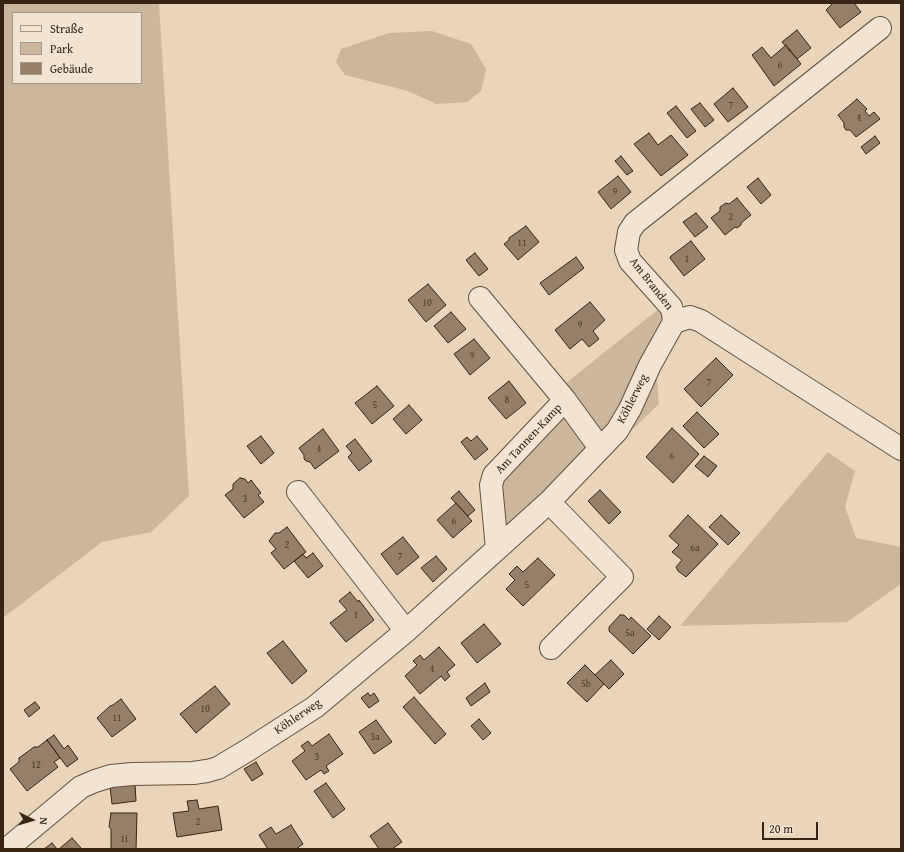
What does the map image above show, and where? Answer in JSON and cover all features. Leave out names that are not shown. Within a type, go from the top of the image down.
[{"type":"street","name":"Am Branden","points":[[880,28],[635,223],[629,232],[626,250],[630,261],[671,307],[674,322],[690,317],[701,320],[901,449]]},
{"type":"street","name":"Am Tannen-Kamp","points":[[480,298],[565,400],[600,448]]},
{"type":"street","name":"Köhlerweg","points":[[7,849],[81,787],[94,781],[111,776],[132,774],[193,773],[218,768],[315,707],[406,631],[497,549],[548,502],[616,431],[630,409],[650,365],[674,322]]},
{"type":"street","name":"Am Tannen-Kamp","points":[[497,549],[491,485],[494,475],[565,400]]},
{"type":"street","points":[[298,492],[406,631]]},
{"type":"street","points":[[548,502],[622,577],[551,648]]},
{"type":"green space","points":[[3,3],[159,3],[189,496],[151,532],[102,542],[3,618]]},
{"type":"green space","points":[[432,31],[471,44],[486,69],[481,91],[467,102],[436,104],[408,91],[345,75],[336,62],[341,49],[389,33]]},
{"type":"green space","points":[[660,308],[677,328],[656,368],[659,404],[493,563],[482,472],[566,383]]},
{"type":"green space","points":[[828,452],[855,471],[845,507],[856,538],[901,547],[901,584],[847,622],[680,626]]},
{"type":"building","points":[[833,3],[854,3],[861,12],[840,28],[826,10]]},
{"type":"building","points":[[797,30],[811,48],[797,59],[782,42]]},
{"type":"building","points":[[786,45],[801,64],[774,86],[752,55],[762,47],[771,58]]},
{"type":"building","points":[[733,88],[748,107],[728,122],[714,104]]},
{"type":"building","points":[[857,99],[867,109],[865,111],[869,116],[874,112],[880,119],[856,137],[850,130],[846,130],[844,123],[838,115]]},
{"type":"building","points":[[700,103],[714,120],[705,127],[691,109]]},
{"type":"building","points":[[676,106],[696,131],[687,138],[667,113]]},
{"type":"building","points":[[649,133],[658,145],[671,135],[688,155],[661,176],[634,144]]},
{"type":"building","points":[[875,136],[880,143],[866,154],[861,147]]},
{"type":"building","points":[[621,156],[633,171],[627,175],[615,161]]},
{"type":"building","points":[[618,176],[631,192],[611,209],[598,192]]},
{"type":"building","points":[[758,178],[771,195],[761,204],[747,187]]},
{"type":"building","points":[[737,198],[751,215],[741,223],[741,225],[737,228],[735,227],[725,235],[711,218],[720,211],[720,207],[726,203],[729,204]]},
{"type":"building","points":[[696,213],[708,227],[695,237],[683,222]]},
{"type":"building","points":[[526,226],[539,242],[518,260],[504,244],[509,240],[509,238]]},
{"type":"building","points":[[691,241],[705,259],[684,276],[670,258]]},
{"type":"building","points":[[475,253],[488,269],[479,276],[466,260]]},
{"type":"building","points":[[576,257],[584,268],[549,295],[540,283]]},
{"type":"building","points":[[428,284],[446,305],[426,322],[408,300]]},
{"type":"building","points":[[590,302],[605,320],[593,331],[599,339],[589,347],[582,339],[570,349],[555,330]]},
{"type":"building","points":[[451,312],[466,329],[448,343],[434,326]]},
{"type":"building","points":[[474,339],[490,358],[470,375],[454,354]]},
{"type":"building","points":[[716,358],[733,375],[701,407],[684,389]]},
{"type":"building","points":[[509,381],[526,403],[506,419],[488,398]]},
{"type":"building","points":[[377,386],[394,406],[372,424],[355,403]]},
{"type":"building","points":[[409,405],[422,420],[406,434],[393,419]]},
{"type":"building","points":[[697,412],[719,434],[704,448],[683,426]]},
{"type":"building","points":[[672,428],[699,454],[673,483],[646,457]]},
{"type":"building","points":[[323,429],[339,451],[315,469],[310,462],[304,459],[304,455],[299,448]]},
{"type":"building","points":[[261,436],[274,453],[261,464],[247,446]]},
{"type":"building","points":[[477,436],[488,449],[475,460],[461,442],[467,437],[471,441]]},
{"type":"building","points":[[355,439],[372,461],[359,471],[348,457],[352,453],[346,446]]},
{"type":"building","points":[[704,456],[717,466],[708,477],[695,466]]},
{"type":"building","points":[[240,478],[245,479],[248,483],[251,480],[261,493],[258,495],[264,502],[244,518],[225,495],[233,489],[233,484]]},
{"type":"building","points":[[600,490],[621,512],[609,524],[588,501]]},
{"type":"building","points":[[459,491],[475,510],[468,516],[451,498]]},
{"type":"building","points":[[456,503],[472,521],[453,538],[437,520]]},
{"type":"building","points":[[688,515],[718,544],[686,577],[678,571],[676,567],[682,560],[672,552],[679,545],[669,536]]},
{"type":"building","points":[[721,515],[740,533],[728,545],[709,527]]},
{"type":"building","points":[[287,527],[306,552],[284,569],[271,553],[276,549],[269,541],[275,533],[279,533]]},
{"type":"building","points":[[403,537],[419,557],[397,575],[381,554]]},
{"type":"building","points":[[313,553],[323,566],[308,578],[294,561],[303,554],[306,558]]},
{"type":"building","points":[[436,556],[447,569],[433,582],[421,568]]},
{"type":"building","points":[[538,558],[555,575],[523,606],[506,589],[515,580],[509,574],[517,566],[523,572]]},
{"type":"building","points":[[350,592],[358,602],[359,600],[374,620],[346,642],[330,623],[347,610],[339,601]]},
{"type":"building","points":[[620,615],[624,615],[629,620],[631,617],[651,636],[633,654],[609,631],[609,627]]},
{"type":"building","points":[[659,616],[671,627],[659,640],[647,629]]},
{"type":"building","points":[[484,624],[501,644],[477,663],[461,643]]},
{"type":"building","points":[[283,641],[307,671],[292,684],[267,653]]},
{"type":"building","points":[[439,647],[455,665],[447,672],[450,676],[445,681],[441,676],[420,694],[405,676],[417,665],[413,661],[420,655],[424,660]]},
{"type":"building","points":[[611,660],[624,674],[609,689],[595,675]]},
{"type":"building","points":[[585,665],[604,684],[587,702],[567,683]]},
{"type":"building","points":[[485,683],[490,692],[471,706],[466,698]]},
{"type":"building","points":[[215,686],[230,704],[196,733],[180,714]]},
{"type":"building","points":[[368,693],[370,696],[374,693],[379,701],[369,708],[361,698]]},
{"type":"building","points":[[414,697],[446,734],[435,744],[403,707]]},
{"type":"building","points":[[121,699],[136,719],[112,737],[97,718],[110,706]]},
{"type":"building","points":[[35,702],[40,708],[29,717],[24,710]]},
{"type":"building","points":[[479,719],[491,733],[483,740],[471,726]]},
{"type":"building","points":[[376,720],[392,742],[374,754],[359,732]]},
{"type":"building","points":[[329,734],[343,754],[326,766],[329,771],[324,774],[321,770],[306,780],[292,761],[305,751],[301,746],[308,741],[312,746]]},
{"type":"building","points":[[54,735],[64,749],[68,745],[78,759],[67,767],[47,740]]},
{"type":"building","points":[[47,740],[60,758],[54,762],[58,767],[27,791],[10,769],[19,762],[19,758]]},
{"type":"building","points":[[256,762],[263,774],[252,781],[244,769]]},
{"type":"building","points":[[326,783],[345,809],[333,818],[314,791]]},
{"type":"building","points":[[135,784],[136,801],[112,804],[110,787]]},
{"type":"building","points":[[197,800],[199,809],[218,806],[222,830],[177,837],[173,813],[189,811],[187,801]]},
{"type":"building","points":[[111,813],[137,813],[136,849],[111,849],[111,829],[109,827]]},
{"type":"building","points":[[388,823],[402,842],[392,849],[379,849],[370,836]]},
{"type":"building","points":[[291,825],[303,844],[296,849],[268,849],[259,835],[271,827],[276,834]]},
{"type":"building","points":[[72,838],[82,849],[59,849]]},
{"type":"building","points":[[52,843],[57,849],[44,849]]}]
